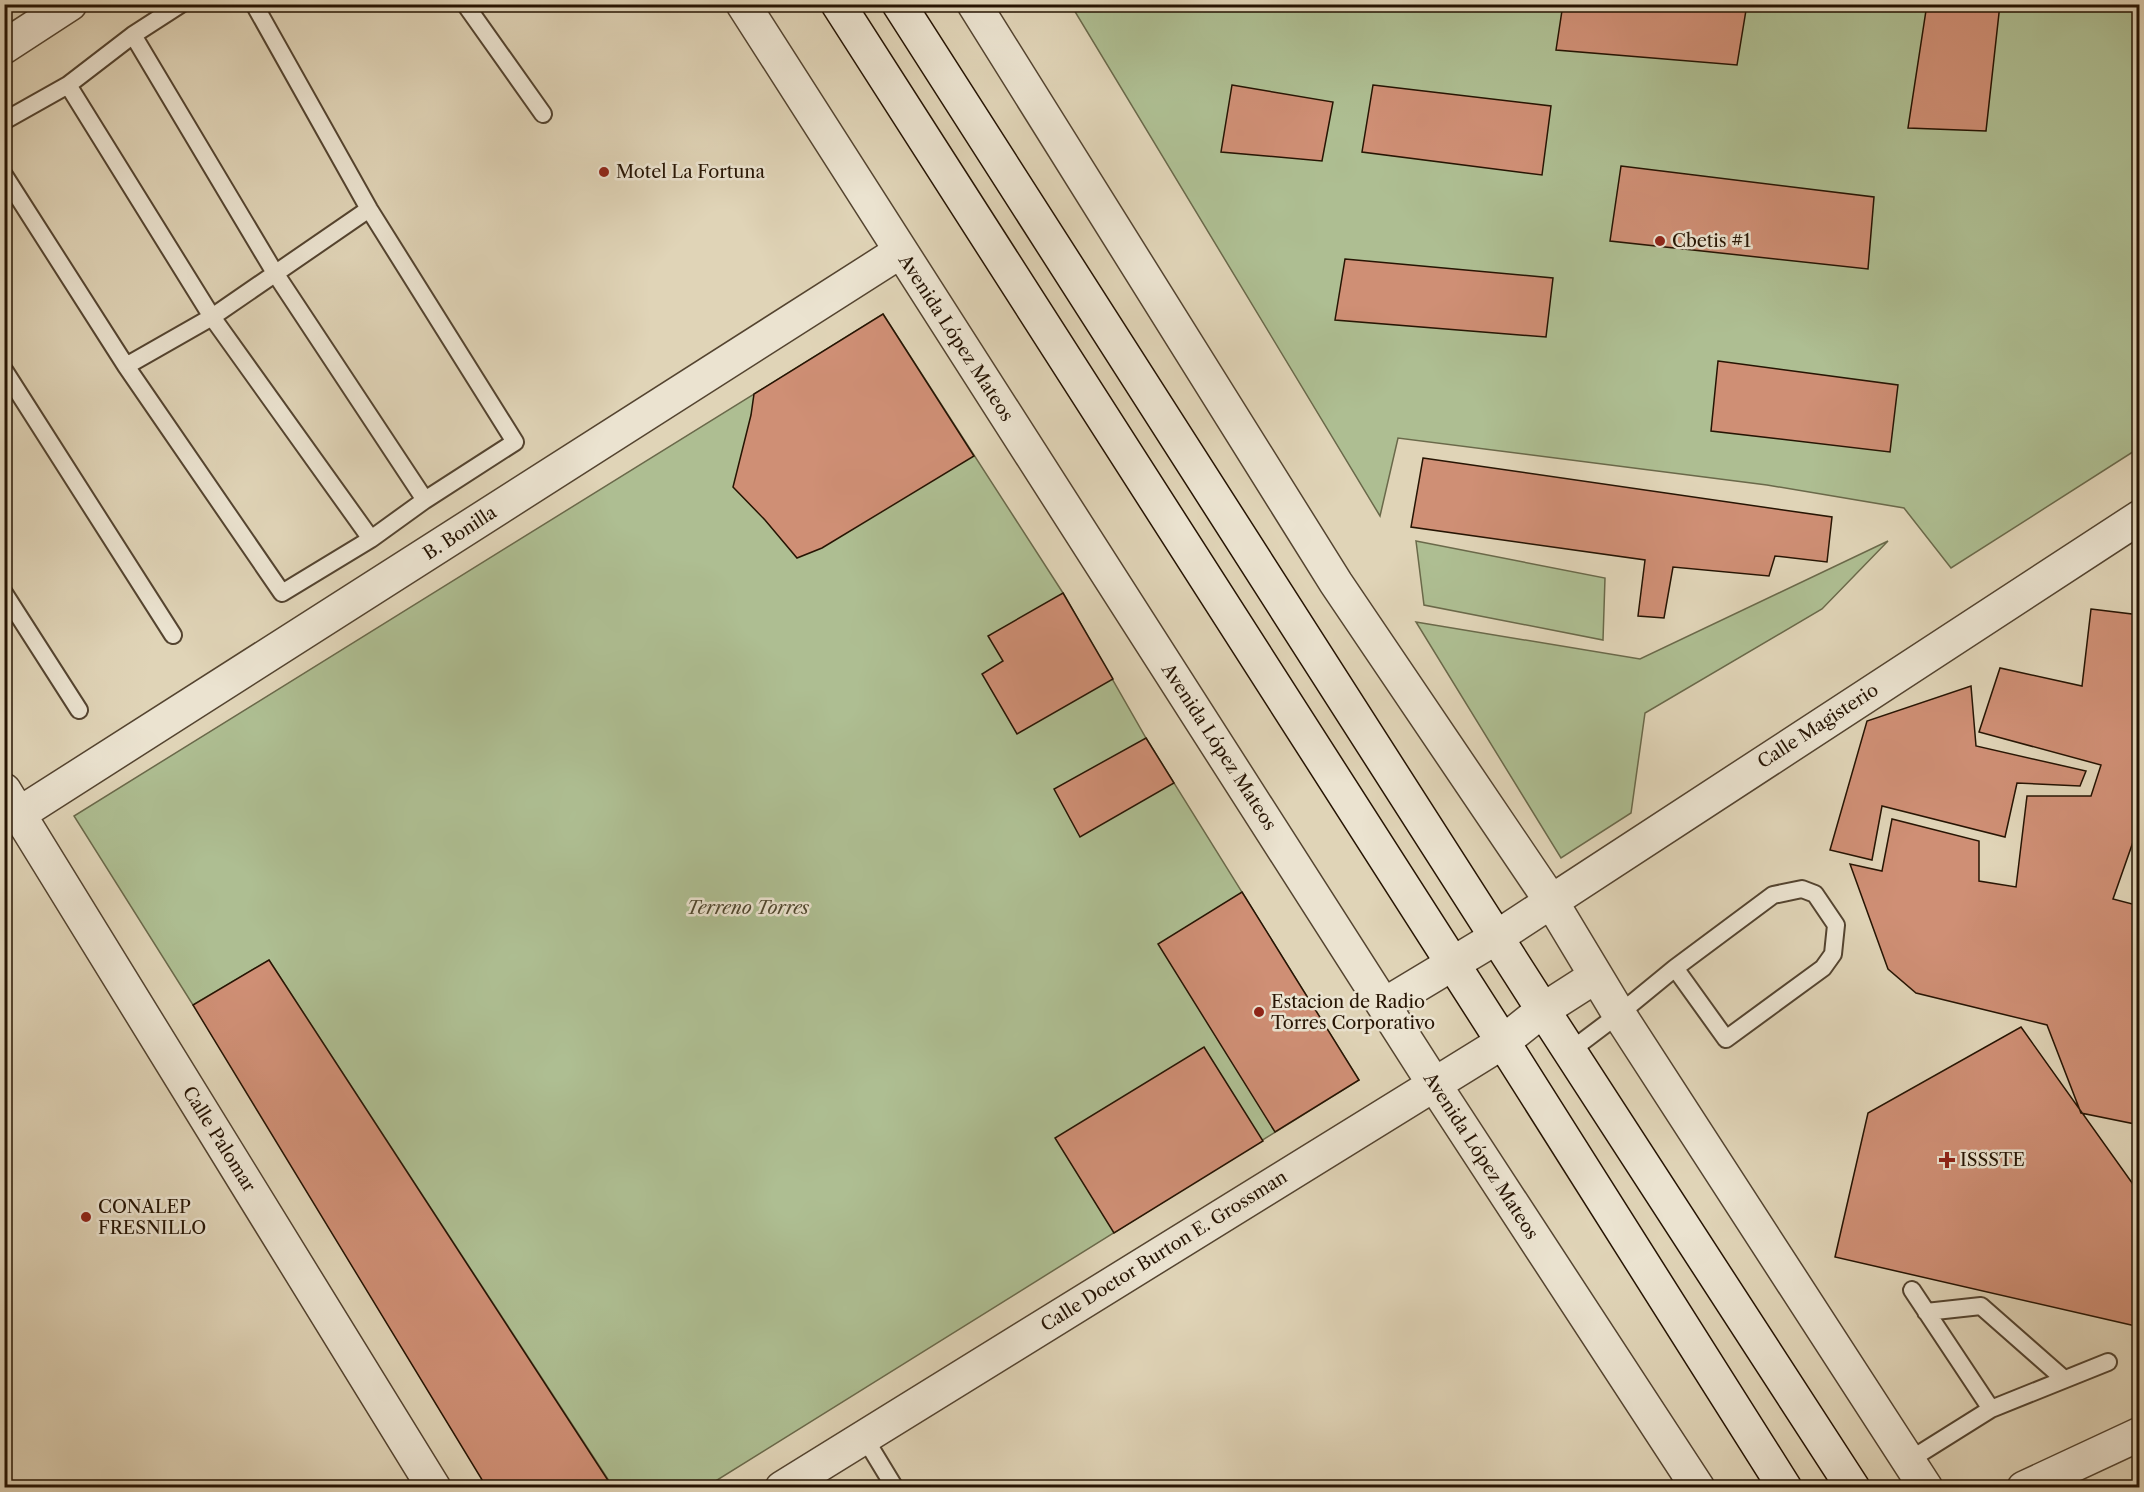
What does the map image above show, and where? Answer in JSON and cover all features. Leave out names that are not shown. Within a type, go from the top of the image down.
[{"type":"street","points":[[4,47],[70,4]]},
{"type":"street","name":"Avenida López Mateos","points":[[743,4],[1434,1084],[1698,1488]]},
{"type":"street","points":[[838,4],[1503,1042],[1785,1488]]},
{"type":"street","points":[[899,4],[1853,1488]]},
{"type":"street","points":[[974,4],[1336,583],[1551,901],[1619,1014],[1917,1474]]},
{"type":"street","name":"B. Bonilla","points":[[12,802],[901,251]]},
{"type":"street","name":"Calle Magisterio","points":[[1384,1005],[1497,937],[2139,516]]},
{"type":"street","name":"Calle Palomar","points":[[12,802],[434,1488]]},
{"type":"street","name":"Calle Doctor Burton E. Grossman","points":[[788,1486],[1503,1042],[1544,1010],[1596,976]]},
{"type":"street","points":[[2024,1488],[2139,1434]]},
{"type":"lane","points":[[4,121],[68,85],[132,35],[180,4]]},
{"type":"lane","points":[[4,175],[126,366],[282,593],[371,539],[425,500],[515,442],[369,209],[254,4]]},
{"type":"lane","points":[[465,4],[543,114]]},
{"type":"lane","points":[[132,35],[275,273],[425,500]]},
{"type":"lane","points":[[68,85],[212,318],[371,539]]},
{"type":"lane","points":[[126,366],[212,318],[369,209]]},
{"type":"lane","points":[[4,370],[173,635]]},
{"type":"lane","points":[[4,593],[79,710]]},
{"type":"lane","points":[[1570,1051],[1675,968],[1773,896],[1802,889],[1815,894],[1836,925],[1833,954],[1823,968],[1726,1039],[1675,968]]},
{"type":"lane","points":[[1912,1290],[1990,1409]]},
{"type":"lane","points":[[1926,1312],[1981,1306],[2064,1379]]},
{"type":"lane","points":[[1917,1474],[1990,1409],[2108,1362]]},
{"type":"lane","points":[[864,1437],[895,1488]]},
{"type":"green space","name":"Cbetis #1","points":[[1071,5],[2139,5],[2139,448],[1951,568],[1904,508],[1767,485],[1398,438],[1380,516]]},
{"type":"green space","name":"Terreno Torres","points":[[883,314],[1063,593],[1146,738],[1359,1080],[706,1487],[613,1487],[269,960],[193,1005],[74,816]]},
{"type":"green space","points":[[1416,541],[1605,578],[1603,640],[1424,605]]},
{"type":"green space","points":[[1888,541],[1822,609],[1645,713],[1631,813],[1561,858],[1416,622],[1640,659]]},
{"type":"building","points":[[1563,4],[1747,4],[1737,65],[1556,50]]},
{"type":"building","points":[[1927,4],[2000,4],[1986,131],[1908,128]]},
{"type":"building","points":[[1232,85],[1333,102],[1322,161],[1221,152]]},
{"type":"building","points":[[1373,85],[1551,106],[1542,175],[1362,152]]},
{"type":"building","points":[[1621,166],[1874,197],[1868,269],[1610,241]]},
{"type":"building","points":[[1345,259],[1553,278],[1546,337],[1335,320]]},
{"type":"building","points":[[883,314],[974,456],[822,548],[797,558],[733,487],[754,394]]},
{"type":"building","points":[[1718,361],[1898,385],[1890,452],[1711,431]]},
{"type":"building","points":[[1423,458],[1832,517],[1827,562],[1775,556],[1769,576],[1673,567],[1664,618],[1638,616],[1645,560],[1411,527]]},
{"type":"building","points":[[1063,593],[1113,679],[1017,734],[982,674],[1003,661],[988,636]]},
{"type":"building","points":[[2091,609],[2140,615],[2140,822],[2113,899],[2140,906],[2140,1125],[2081,1113],[2047,1025],[1916,993],[1888,969],[1850,864],[1882,871],[1892,819],[1979,841],[1979,881],[2016,887],[2027,796],[2091,796],[2101,765],[1979,732],[2000,668],[2082,686]]},
{"type":"building","points":[[1971,686],[1976,746],[2086,771],[2080,786],[2017,783],[2005,837],[1882,806],[1872,860],[1830,850],[1867,721]]},
{"type":"building","points":[[1146,738],[1174,783],[1080,837],[1054,789]]},
{"type":"building","name":"Estacion de Radio Torres Corporativo","points":[[1242,892],[1359,1080],[1275,1132],[1158,944]]},
{"type":"building","points":[[269,960],[613,1488],[487,1488],[193,1005]]},
{"type":"building","points":[[2021,1027],[2140,1194],[2140,1327],[1835,1257],[1868,1113]]},
{"type":"building","points":[[1204,1047],[1263,1141],[1114,1233],[1055,1138]]},
{"type":"place","name":"Motel La Fortuna","points":[[604,172]]},
{"type":"place","name":"Cbetis #1","points":[[1660,241]]},
{"type":"place","name":"Estacion de Radio Torres Corporativo","points":[[1259,1012]]},
{"type":"place","name":"ISSSTE","points":[[1947,1160]]},
{"type":"place","name":"CONALEP FRESNILLO","points":[[86,1217]]}]
